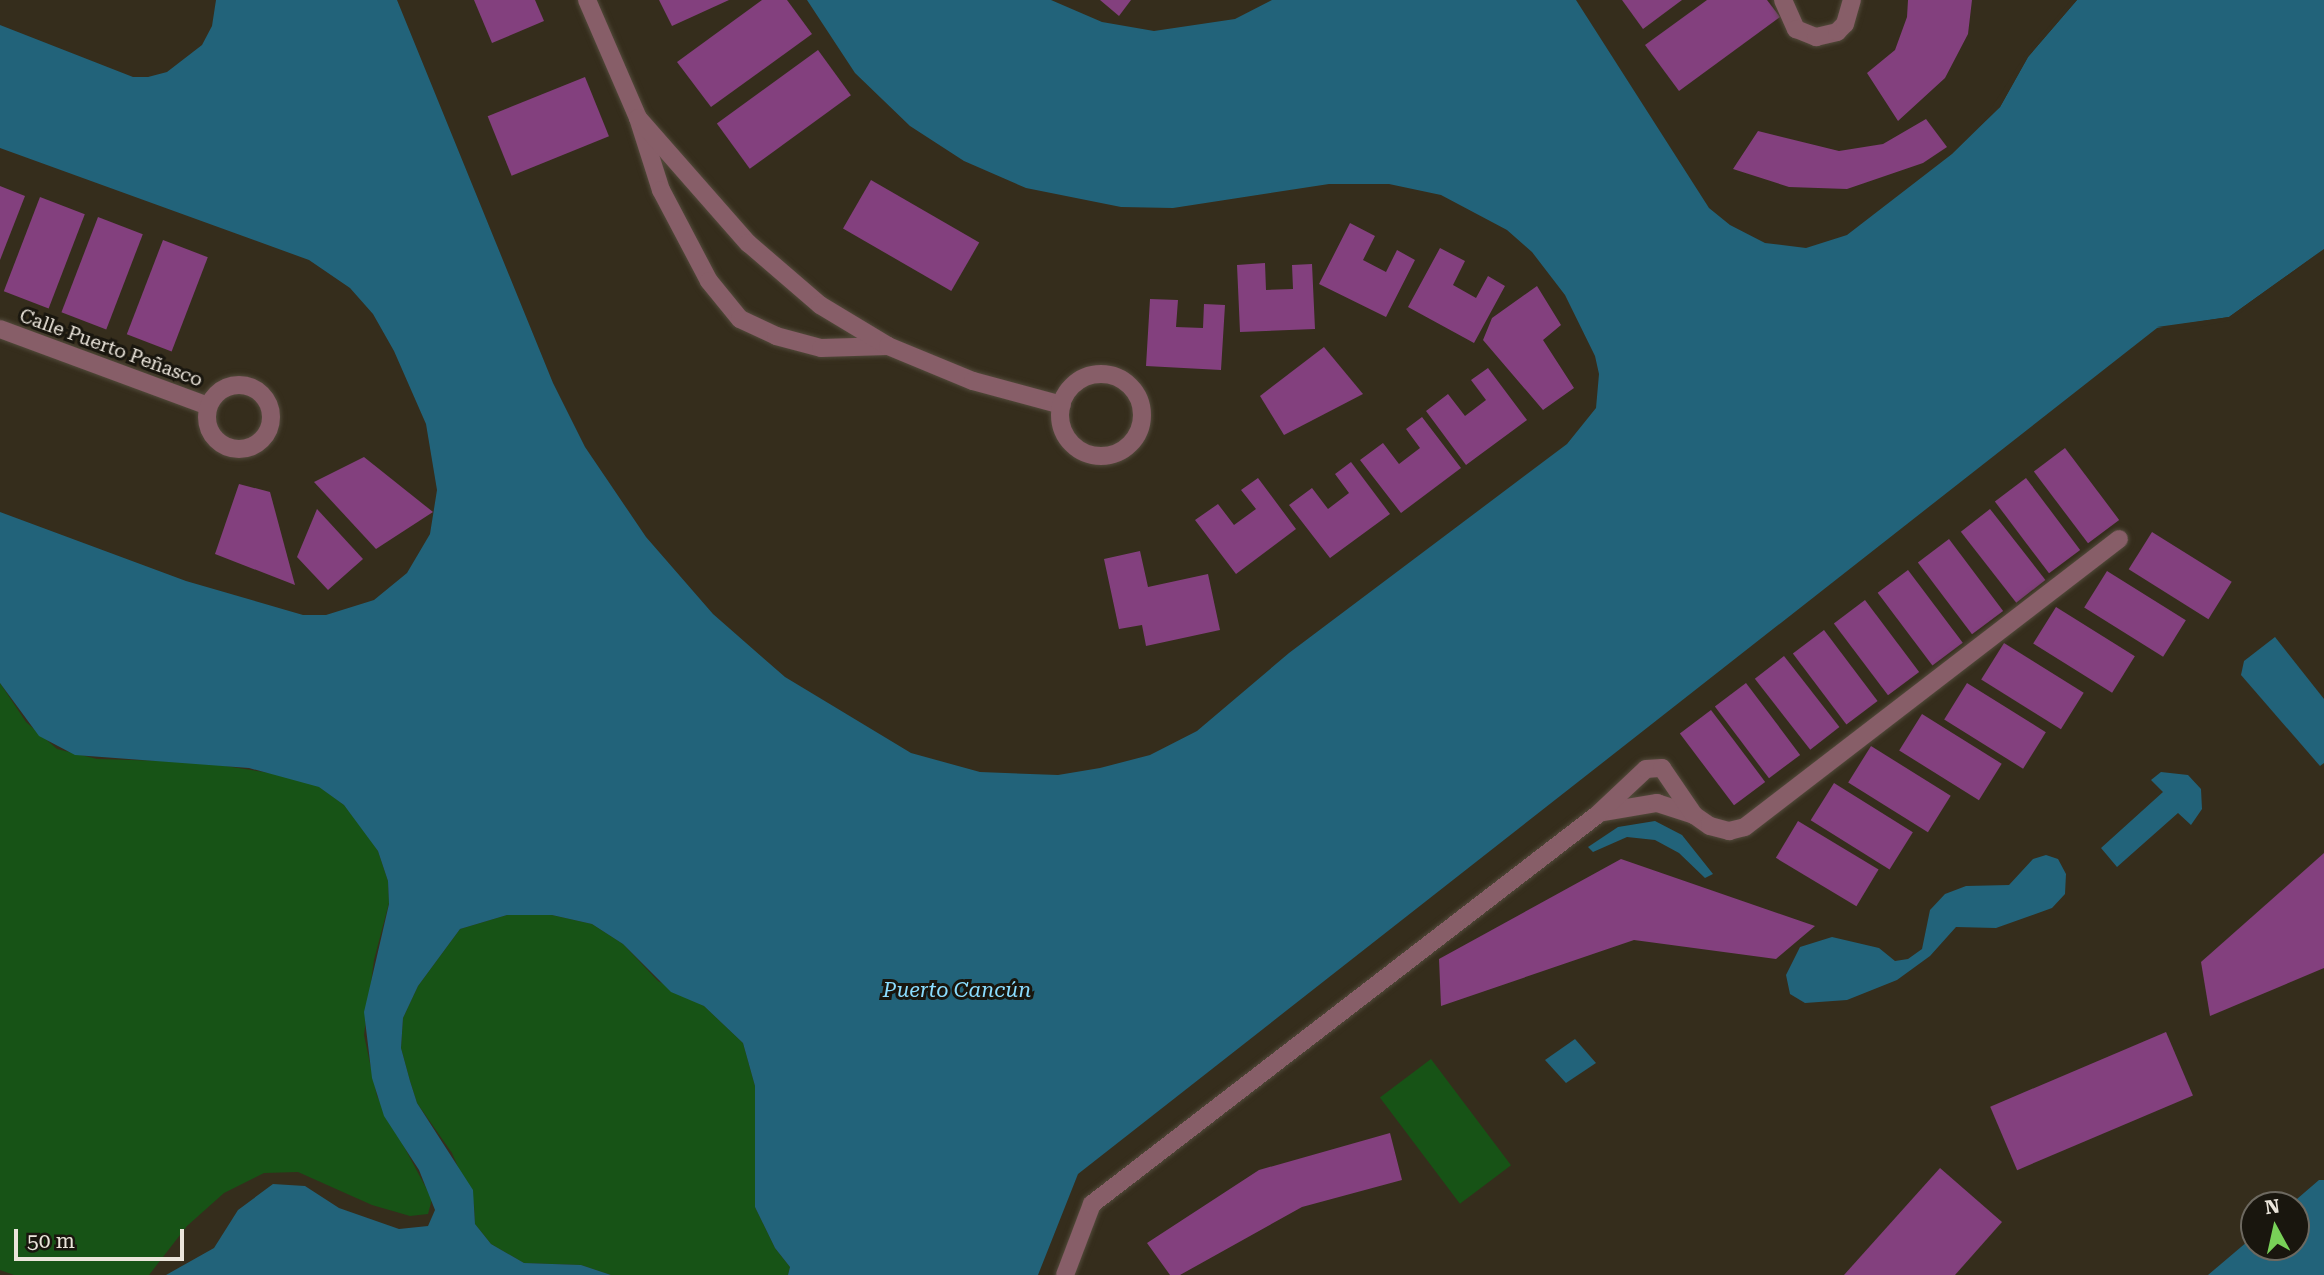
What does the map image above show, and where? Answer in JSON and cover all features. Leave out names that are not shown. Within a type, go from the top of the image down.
[{"type":"street","points":[[587,0],[638,118],[661,190],[709,281],[740,319],[776,336],[821,348],[888,346]]},
{"type":"street","points":[[1783,0],[1796,29],[1816,37],[1837,32],[1845,24],[1852,0]]},
{"type":"street","points":[[638,118],[748,243],[820,305],[888,346],[973,382],[1062,405]]},
{"type":"street","name":"Calle Puerto Peñasco","points":[[0,329],[208,406]]},
{"type":"street","points":[[1107,375],[1126,383],[1139,399],[1141,426],[1125,449],[1098,457],[1085,453],[1066,436],[1062,405],[1081,380],[1107,375]]},
{"type":"street","points":[[1065,1275],[1092,1204],[1597,815],[1646,769],[1662,768],[1694,815],[1710,827],[1729,831],[1745,827],[2119,539]]},
{"type":"street","points":[[1657,803],[1670,794],[1670,780]]},
{"type":"street","points":[[1597,815],[1621,806],[1657,803],[1694,815]]},
{"type":"green space","points":[[0,683],[26,722],[57,749],[97,759],[200,762],[289,776],[320,787],[344,805],[362,827],[378,851],[388,881],[389,903],[374,960],[364,1035],[377,1096],[432,1199],[428,1214],[410,1216],[372,1205],[298,1172],[264,1173],[224,1193],[187,1226],[149,1275],[14,1275],[0,1270]]},
{"type":"green space","points":[[507,915],[552,915],[592,924],[623,944],[658,981],[704,1006],[743,1043],[755,1086],[755,1207],[775,1248],[790,1267],[788,1275],[611,1275],[581,1265],[524,1263],[491,1244],[475,1224],[474,1204],[452,1153],[417,1103],[401,1048],[403,1018],[418,986],[460,929]]},
{"type":"green space","points":[[1431,1059],[1511,1165],[1460,1204],[1380,1098]]},
{"type":"water","name":"Puerto Cancún","points":[[216,0],[397,0],[553,383],[585,447],[646,537],[713,614],[785,677],[911,753],[980,772],[1058,775],[1100,768],[1150,755],[1197,731],[1289,653],[1567,444],[1596,408],[1599,374],[1595,356],[1565,295],[1532,252],[1507,230],[1441,195],[1389,184],[1329,184],[1173,208],[1121,207],[1026,188],[964,161],[910,126],[855,73],[807,0],[1051,0],[1102,22],[1154,31],[1235,19],[1272,0],[1576,0],[1709,208],[1730,225],[1765,243],[1806,248],[1847,235],[1952,154],[2000,107],[2028,57],[2077,0],[2324,0],[2324,249],[2229,317],[2157,328],[1078,1174],[1038,1275],[788,1275],[790,1267],[775,1248],[755,1207],[755,1086],[743,1043],[704,1006],[671,992],[623,944],[592,924],[552,915],[507,915],[460,929],[418,986],[403,1018],[401,1048],[410,1081],[417,1103],[473,1190],[475,1224],[491,1244],[524,1263],[581,1265],[611,1275],[166,1275],[214,1248],[238,1210],[273,1184],[305,1186],[339,1208],[399,1229],[428,1226],[435,1210],[419,1170],[384,1116],[372,1078],[364,1012],[389,904],[388,881],[378,851],[344,805],[319,787],[249,768],[75,755],[39,736],[0,683],[0,512],[186,581],[303,615],[326,615],[374,600],[407,573],[430,534],[437,490],[426,424],[394,351],[373,314],[350,288],[309,260],[0,148],[0,25],[133,77],[148,77],[167,72],[202,45],[212,26]]},
{"type":"water","points":[[2275,637],[2324,699],[2324,763],[2320,766],[2241,675],[2244,661]]},
{"type":"water","points":[[2161,772],[2188,775],[2201,789],[2202,809],[2191,825],[2178,813],[2117,867],[2101,848],[2163,792],[2151,780]]},
{"type":"water","points":[[1655,821],[1682,835],[1713,874],[1705,878],[1679,853],[1655,840],[1627,837],[1593,852],[1588,847],[1618,827]]},
{"type":"water","points":[[2046,855],[2058,859],[2066,874],[2065,894],[2052,908],[1996,928],[1956,927],[1930,956],[1897,980],[1847,1000],[1805,1003],[1790,994],[1786,975],[1800,947],[1832,937],[1879,948],[1895,961],[1908,959],[1922,949],[1930,910],[1945,894],[1966,886],[2009,885],[2033,859]]},
{"type":"water","points":[[1575,1039],[1596,1063],[1566,1083],[1545,1060]]},
{"type":"water","points":[[2319,1180],[2324,1180],[2324,1275],[2208,1275],[2240,1248],[2240,1261],[2310,1261],[2310,1191],[2306,1191]]},
{"type":"pier","points":[[2071,0],[2077,0],[2028,57],[2000,107],[1980,126],[2025,55]]},
{"type":"pier","points":[[2324,249],[2231,320],[2185,330],[2157,327],[2229,317]]},
{"type":"building","points":[[474,0],[535,0],[544,21],[492,43]]},
{"type":"building","points":[[659,0],[729,0],[672,26]]},
{"type":"building","points":[[762,0],[787,0],[812,34],[711,107],[677,62]]},
{"type":"building","points":[[1100,0],[1131,0],[1119,16]]},
{"type":"building","points":[[1622,0],[1682,0],[1643,29]]},
{"type":"building","points":[[1707,0],[1767,0],[1780,17],[1679,91],[1645,45]]},
{"type":"building","points":[[1908,0],[1972,0],[1968,34],[1945,78],[1898,121],[1867,73],[1895,50],[1907,17]]},
{"type":"building","points":[[818,50],[851,95],[750,169],[717,123]]},
{"type":"building","points":[[585,77],[609,136],[512,176],[488,116]]},
{"type":"building","points":[[1926,119],[1947,147],[1923,163],[1847,189],[1789,187],[1733,169],[1758,131],[1839,151],[1883,144]]},
{"type":"building","points":[[871,180],[979,243],[951,291],[843,228]]},
{"type":"building","points":[[0,186],[25,196],[0,260]]},
{"type":"building","points":[[40,197],[85,214],[49,308],[4,291]]},
{"type":"building","points":[[98,217],[143,234],[106,329],[61,312]]},
{"type":"building","points":[[1350,223],[1375,236],[1363,260],[1386,272],[1397,250],[1415,260],[1386,317],[1319,284]]},
{"type":"building","points":[[163,240],[208,257],[172,351],[127,334]]},
{"type":"building","points":[[1440,248],[1465,261],[1453,285],[1476,298],[1488,276],[1505,286],[1474,343],[1408,307]]},
{"type":"building","points":[[1265,263],[1266,290],[1293,289],[1292,265],[1312,264],[1315,329],[1240,332],[1237,265]]},
{"type":"building","points":[[1537,286],[1561,325],[1543,340],[1574,388],[1543,410],[1483,340],[1492,318]]},
{"type":"building","points":[[1150,299],[1178,300],[1176,327],[1203,328],[1204,304],[1225,305],[1221,370],[1146,366]]},
{"type":"building","points":[[1324,347],[1363,394],[1284,435],[1260,396]]},
{"type":"building","points":[[1488,368],[1527,420],[1466,465],[1426,411],[1448,394],[1465,416],[1486,400],[1471,380]]},
{"type":"building","points":[[1422,417],[1461,468],[1401,513],[1360,460],[1383,443],[1399,464],[1420,448],[1406,429]]},
{"type":"building","points":[[2065,448],[2119,520],[2088,543],[2034,471]]},
{"type":"building","points":[[364,457],[433,512],[376,549],[314,482]]},
{"type":"building","points":[[1351,462],[1390,514],[1330,558],[1289,505],[1312,488],[1328,509],[1349,493],[1335,474]]},
{"type":"building","points":[[1258,478],[1296,529],[1236,574],[1195,520],[1218,504],[1234,525],[1256,509],[1241,490]]},
{"type":"building","points":[[2026,478],[2080,550],[2049,573],[1995,501]]},
{"type":"building","points":[[239,484],[270,492],[295,585],[215,554]]},
{"type":"building","points":[[317,509],[363,559],[328,590],[297,557]]},
{"type":"building","points":[[1990,509],[2045,580],[2016,603],[1961,532]]},
{"type":"building","points":[[2152,532],[2232,582],[2208,619],[2129,569]]},
{"type":"building","points":[[1949,539],[2003,611],[1972,634],[1918,562]]},
{"type":"building","points":[[1140,551],[1148,587],[1208,574],[1220,630],[1146,646],[1142,625],[1119,629],[1104,559]]},
{"type":"building","points":[[1908,570],[1963,643],[1932,666],[1878,593]]},
{"type":"building","points":[[2107,571],[2186,620],[2163,657],[2084,607]]},
{"type":"building","points":[[1865,600],[1919,672],[1888,695],[1834,623]]},
{"type":"building","points":[[2056,607],[2135,656],[2112,693],[2033,643]]},
{"type":"building","points":[[1824,630],[1878,701],[1846,725],[1793,653]]},
{"type":"building","points":[[2004,643],[2084,693],[2061,729],[1981,679]]},
{"type":"building","points":[[1784,656],[1839,727],[1810,750],[1755,679]]},
{"type":"building","points":[[1746,683],[1800,755],[1769,778],[1715,706]]},
{"type":"building","points":[[1967,683],[2046,732],[2023,769],[1944,719]]},
{"type":"building","points":[[1711,710],[1765,782],[1734,805],[1680,733]]},
{"type":"building","points":[[1922,714],[2002,764],[1979,800],[1899,750]]},
{"type":"building","points":[[1871,746],[1951,796],[1928,832],[1848,782]]},
{"type":"building","points":[[1834,783],[1913,832],[1890,870],[1811,820]]},
{"type":"building","points":[[1798,821],[1879,869],[1856,906],[1776,858]]},
{"type":"building","points":[[2324,853],[2324,968],[2210,1016],[2201,962]]},
{"type":"building","points":[[1621,859],[1815,926],[1776,959],[1634,940],[1441,1006],[1439,959]]},
{"type":"building","points":[[2166,1032],[2193,1096],[2017,1170],[1990,1107]]},
{"type":"building","points":[[1390,1133],[1402,1180],[1302,1207],[1180,1275],[1170,1275],[1147,1243],[1259,1170]]},
{"type":"building","points":[[1940,1168],[2002,1222],[1955,1275],[1844,1275]]}]
